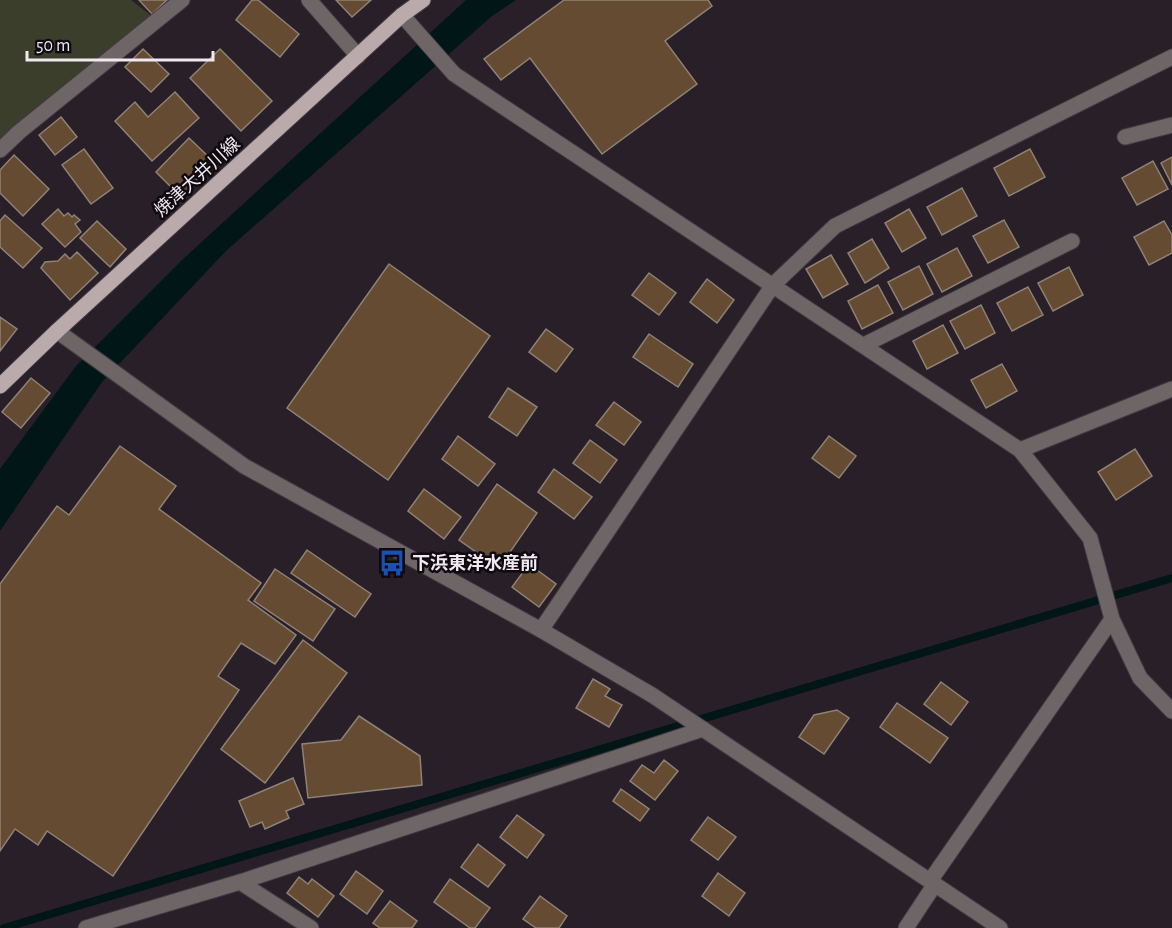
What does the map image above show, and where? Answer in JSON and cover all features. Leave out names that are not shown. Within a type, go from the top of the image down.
[{"type":"main road","name":"焼津大井川線","points":[[0,386],[402,15],[423,0]]},
{"type":"street","points":[[0,150],[19,132],[182,0]]},
{"type":"street","points":[[309,0],[358,56]]},
{"type":"street","points":[[402,15],[454,74],[1020,450],[1090,538],[1110,614],[1140,678],[1172,711]]},
{"type":"street","points":[[541,630],[773,285],[835,226],[1172,57]]},
{"type":"street","points":[[1125,137],[1172,125]]},
{"type":"street","points":[[864,345],[1072,241]]},
{"type":"street","points":[[57,331],[244,466],[541,630],[652,695],[1000,928]]},
{"type":"street","points":[[1020,450],[1172,389]]},
{"type":"street","points":[[906,928],[932,883],[1110,614]]},
{"type":"street","points":[[86,928],[240,882],[703,729]]},
{"type":"street","points":[[240,882],[311,928]]},
{"type":"green space","points":[[0,0],[131,0],[158,21],[0,151]]},
{"type":"shaded area","points":[[466,0],[516,0],[492,16],[226,251],[102,382],[0,531],[0,469],[76,366],[182,260]]},
{"type":"building","points":[[139,0],[167,0],[152,14]]},
{"type":"building","points":[[252,0],[258,0],[299,34],[280,57],[236,20]]},
{"type":"building","points":[[336,0],[371,0],[352,17]]},
{"type":"building","points":[[564,0],[708,0],[712,6],[665,41],[697,84],[602,154],[530,58],[501,80],[484,59]]},
{"type":"building","points":[[143,49],[169,74],[151,92],[125,67]]},
{"type":"building","points":[[220,49],[272,101],[241,131],[190,78]]},
{"type":"building","points":[[175,92],[199,118],[152,161],[115,121],[135,102],[148,117]]},
{"type":"building","points":[[61,117],[77,137],[55,155],[39,135]]},
{"type":"building","points":[[189,138],[214,162],[181,197],[156,172]]},
{"type":"building","points":[[84,149],[113,188],[91,204],[62,165]]},
{"type":"building","points":[[1030,149],[1045,177],[1009,196],[994,168]]},
{"type":"building","points":[[14,155],[49,189],[23,216],[0,193],[0,170]]},
{"type":"building","points":[[1172,157],[1172,185],[1161,163]]},
{"type":"building","points":[[1153,161],[1168,189],[1137,205],[1122,178]]},
{"type":"building","points":[[962,188],[977,216],[942,235],[927,207]]},
{"type":"building","points":[[58,209],[64,216],[68,213],[80,220],[75,224],[81,232],[65,247],[42,224]]},
{"type":"building","points":[[909,209],[926,238],[902,252],[885,223]]},
{"type":"building","points":[[5,215],[42,248],[23,268],[0,247],[0,221]]},
{"type":"building","points":[[1004,220],[1019,247],[988,263],[973,236]]},
{"type":"building","points":[[97,221],[126,249],[110,267],[80,238]]},
{"type":"building","points":[[1164,221],[1172,235],[1172,253],[1149,265],[1134,237]]},
{"type":"building","points":[[872,239],[889,268],[865,283],[848,253]]},
{"type":"building","points":[[957,248],[972,276],[942,292],[927,264]]},
{"type":"building","points":[[77,252],[98,273],[70,300],[41,268],[45,262],[58,261],[65,254],[70,259]]},
{"type":"building","points":[[831,255],[848,284],[823,298],[806,269]]},
{"type":"building","points":[[389,264],[490,336],[388,480],[287,408]]},
{"type":"building","points":[[919,266],[933,294],[903,310],[888,282]]},
{"type":"building","points":[[1069,267],[1083,295],[1053,311],[1038,283]]},
{"type":"building","points":[[649,273],[676,293],[659,315],[632,295]]},
{"type":"building","points":[[707,279],[734,300],[717,323],[690,302]]},
{"type":"building","points":[[878,285],[893,313],[862,329],[848,301]]},
{"type":"building","points":[[1028,287],[1043,315],[1012,331],[997,303]]},
{"type":"building","points":[[981,305],[995,333],[965,349],[950,321]]},
{"type":"building","points":[[0,317],[17,329],[0,351]]},
{"type":"building","points":[[943,325],[958,353],[927,369],[913,341]]},
{"type":"building","points":[[546,329],[573,349],[556,372],[529,352]]},
{"type":"building","points":[[649,334],[693,364],[678,387],[633,357]]},
{"type":"building","points":[[1002,364],[1017,391],[986,408],[971,380]]},
{"type":"building","points":[[31,378],[50,393],[21,428],[2,412]]},
{"type":"building","points":[[508,388],[537,407],[517,436],[489,417]]},
{"type":"building","points":[[614,402],[641,422],[624,445],[596,425]]},
{"type":"building","points":[[458,436],[495,464],[478,486],[442,459]]},
{"type":"building","points":[[829,436],[856,456],[839,478],[812,458]]},
{"type":"building","points":[[590,440],[617,460],[600,483],[573,463]]},
{"type":"building","points":[[120,446],[176,486],[159,509],[261,583],[248,600],[296,635],[275,664],[241,643],[218,676],[239,690],[113,876],[47,831],[38,845],[15,829],[0,851],[0,584],[57,506],[69,515]]},
{"type":"building","points":[[1135,449],[1152,476],[1116,500],[1098,472]]},
{"type":"building","points":[[554,469],[592,497],[574,519],[538,492]]},
{"type":"building","points":[[497,484],[537,513],[499,568],[459,540]]},
{"type":"building","points":[[424,489],[461,517],[444,539],[408,511]]},
{"type":"building","points":[[307,550],[371,594],[355,617],[291,573]]},
{"type":"building","points":[[529,564],[556,584],[539,607],[512,587]]},
{"type":"building","points":[[275,569],[335,609],[313,641],[254,601]]},
{"type":"building","points":[[303,640],[347,673],[265,783],[221,749]]},
{"type":"building","points":[[593,679],[610,689],[605,696],[622,705],[609,727],[576,708]]},
{"type":"building","points":[[941,682],[968,702],[951,725],[924,704]]},
{"type":"building","points":[[897,703],[948,738],[930,763],[880,727]]},
{"type":"building","points":[[837,710],[849,718],[824,754],[799,737],[814,715]]},
{"type":"building","points":[[359,716],[420,756],[422,785],[308,798],[302,744],[341,740]]},
{"type":"building","points":[[664,760],[678,771],[655,800],[630,781],[642,765],[654,773]]},
{"type":"building","points":[[293,778],[304,804],[286,811],[289,818],[265,829],[262,822],[250,827],[239,801]]},
{"type":"building","points":[[621,789],[649,809],[640,821],[613,801]]},
{"type":"building","points":[[517,815],[544,835],[527,858],[500,837]]},
{"type":"building","points":[[708,817],[736,837],[718,860],[691,840]]},
{"type":"building","points":[[478,844],[505,865],[488,887],[461,867]]},
{"type":"building","points":[[356,871],[383,891],[367,914],[340,894]]},
{"type":"building","points":[[718,873],[745,893],[729,916],[702,896]]},
{"type":"building","points":[[299,877],[308,884],[312,879],[334,896],[318,917],[287,893]]},
{"type":"building","points":[[450,879],[490,908],[475,928],[470,928],[434,902]]},
{"type":"building","points":[[540,896],[567,916],[559,928],[536,928],[523,919]]},
{"type":"building","points":[[390,901],[417,921],[412,928],[380,928],[373,923]]},
{"type":"waterway","points":[[4,928],[1172,578]]},
{"type":"place","name":"下浜東洋水産前","points":[[392,563]]}]
